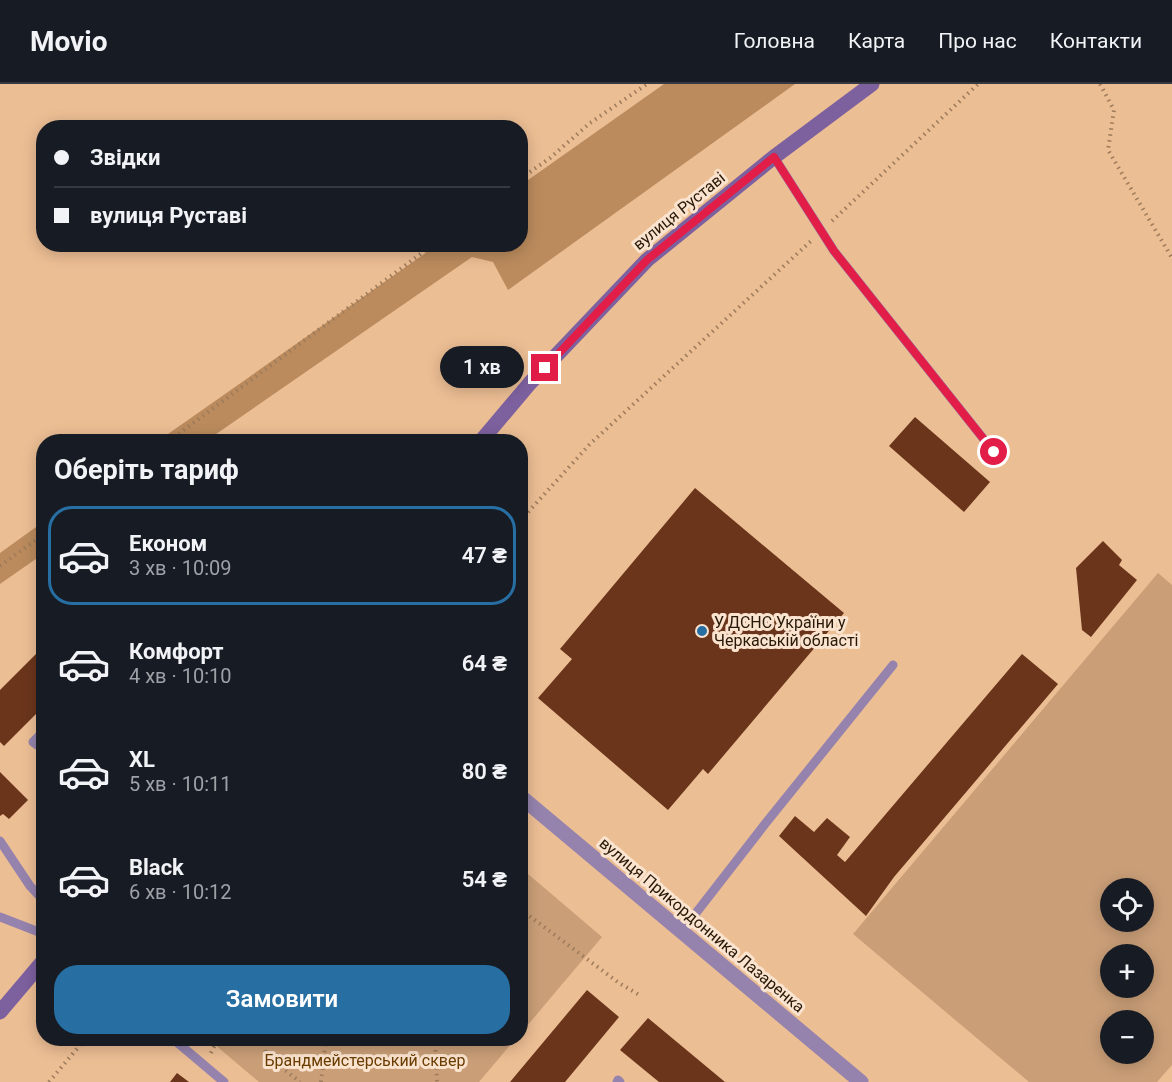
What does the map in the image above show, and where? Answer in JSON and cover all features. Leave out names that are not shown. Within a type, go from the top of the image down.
[{"type":"main road","name":"вулиця Руставі","points":[[487,434],[530,383],[647,260],[774,157],[872,84]]},
{"type":"main road","points":[[0,1012],[36,969]]},
{"type":"street","name":"вулиця Прикордонника Лазаренка","points":[[528,803],[861,1082]]},
{"type":"lane","points":[[774,157],[834,251],[994,452]]},
{"type":"lane","points":[[682,932],[765,824],[893,665]]},
{"type":"lane","points":[[0,841],[36,892]]},
{"type":"lane","points":[[0,917],[36,931]]},
{"type":"lane","points":[[181,1046],[224,1082]]},
{"type":"path","points":[[528,173],[550,158],[590,123],[647,84]]},
{"type":"path","points":[[528,512],[590,444],[978,84]]},
{"type":"path","points":[[1100,84],[1114,111],[1108,150],[1172,258]]},
{"type":"path","points":[[178,434],[423,252]]},
{"type":"path","points":[[0,566],[36,540]]},
{"type":"path","points":[[528,916],[641,996]]},
{"type":"path","points":[[49,1082],[79,1046]]},
{"type":"path","points":[[265,1046],[266,1055],[300,1082]]},
{"type":"path","points":[[321,1082],[325,1046]]},
{"type":"path","points":[[435,1046],[437,1082]]},
{"type":"green space","points":[[1158,573],[1172,585],[1172,1065],[1157,1082],[1029,1082],[853,934]]},
{"type":"green space","points":[[528,874],[602,937],[528,1025]]},
{"type":"green space","name":"Брандмейстерський сквер","points":[[216,1046],[509,1046],[479,1082],[259,1082]]},
{"type":"shaded area","points":[[664,84],[795,84],[508,290],[493,262],[472,257],[216,434],[168,434],[427,252],[528,252],[528,180]]},
{"type":"shaded area","points":[[36,527],[36,559],[0,584],[0,553]]},
{"type":"building","points":[[915,417],[990,482],[964,512],[889,446]]},
{"type":"building","name":"У ДСНС України у Черкаській області","points":[[695,488],[844,613],[708,774],[703,769],[668,810],[538,698],[572,659],[560,649]]},
{"type":"building","points":[[1103,541],[1122,560],[1119,565],[1137,580],[1091,637],[1082,630],[1076,568]]},
{"type":"building","points":[[36,654],[36,714],[4,746],[0,742],[0,690]]},
{"type":"building","points":[[1022,654],[1058,684],[894,877],[866,916],[779,836],[795,816],[814,832],[827,818],[850,837],[837,855],[845,862]]},
{"type":"building","points":[[0,772],[28,800],[9,819],[3,814],[0,816]]},
{"type":"building","points":[[587,990],[619,1017],[565,1082],[510,1082]]},
{"type":"building","points":[[648,1018],[725,1082],[659,1082],[620,1050]]},
{"type":"building","points":[[177,1073],[189,1082],[170,1082]]},
{"type":"place","name":"У ДСНС України у Черкаській області","points":[[702,631]]},
{"type":"route","points":[[545,368],[647,260],[774,157],[834,251],[994,452]]}]
